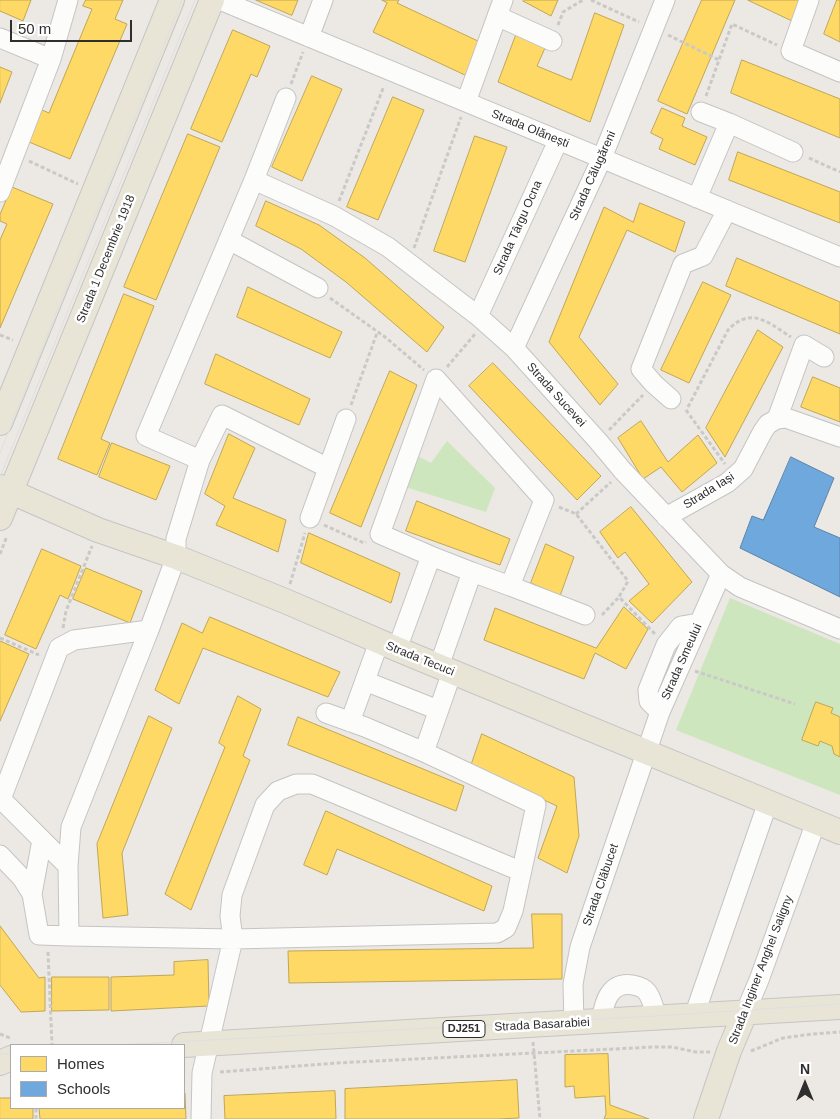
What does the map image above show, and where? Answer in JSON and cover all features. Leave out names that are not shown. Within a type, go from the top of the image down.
[{"type":"main road","points":[[0,423],[172,0]]},
{"type":"main road","name":"Strada 1 Decembrie 1918","points":[[0,518],[6,489],[212,0]]},
{"type":"main road","name":"Strada Tecuci","points":[[6,489],[98,530],[176,557],[840,832]]},
{"type":"main road","name":"Strada Basarabiei","points":[[185,1045],[840,1007]]},
{"type":"main road","name":"Strada Inginer Anghel Saligny","points":[[706,1119],[729,1051],[745,1013]]},
{"type":"street","points":[[0,192],[51,59],[68,0]]},
{"type":"street","name":"Strada Olănești","points":[[220,0],[840,257]]},
{"type":"street","points":[[309,37],[323,0]]},
{"type":"street","name":"Strada Călugăreni","points":[[514,348],[602,158],[665,0]]},
{"type":"street","points":[[809,0],[791,51],[840,72]]},
{"type":"street","points":[[466,102],[500,8],[552,41]]},
{"type":"street","points":[[0,38],[51,59]]},
{"type":"street","points":[[200,460],[146,436],[254,180],[286,98]]},
{"type":"street","points":[[701,112],[793,152]]},
{"type":"street","points":[[697,198],[728,123]]},
{"type":"street","name":"Strada Târgu Ocna","points":[[482,319],[558,141]]},
{"type":"street","name":"Strada Sucevei","points":[[254,180],[334,216],[388,247],[482,319],[514,348],[623,471],[721,574],[740,587],[840,628]]},
{"type":"street","points":[[671,399],[641,369],[683,264],[703,256],[727,210]]},
{"type":"street","points":[[229,240],[318,288]]},
{"type":"street","points":[[824,357],[804,345],[777,419],[786,418],[840,437]]},
{"type":"street","points":[[510,586],[544,500],[436,379],[380,534],[431,556],[472,572],[585,614]]},
{"type":"street","points":[[70,936],[68,866],[71,827],[176,557],[176,539],[200,460],[222,415],[328,468]]},
{"type":"street","points":[[310,518],[346,419]]},
{"type":"street","name":"Strada Iași","points":[[666,517],[727,483],[743,469],[762,431],[768,424],[777,419]]},
{"type":"street","points":[[350,722],[365,681],[388,646],[431,556]]},
{"type":"street","points":[[424,752],[438,710],[445,669],[472,572]]},
{"type":"street","name":"Strada Smeului","points":[[647,752],[660,712],[721,574]]},
{"type":"street","points":[[660,712],[648,701],[648,690],[666,645],[681,626],[699,624]]},
{"type":"street","points":[[68,866],[0,799],[56,655],[74,640],[149,630]]},
{"type":"street","points":[[365,681],[438,710]]},
{"type":"street","points":[[42,840],[32,894],[38,935],[232,939],[497,933],[506,928],[513,911],[520,871],[536,805],[365,726],[326,713]]},
{"type":"street","name":"Strada Clăbucet","points":[[574,1023],[573,984],[580,947],[647,752]]},
{"type":"street","points":[[201,1119],[202,1073],[232,939],[230,916],[232,895],[265,805],[278,790],[296,784],[312,784],[520,871]]},
{"type":"street","points":[[694,1016],[768,802]]},
{"type":"street","name":"Strada Inginer Anghel Saligny","points":[[745,1013],[816,822]]},
{"type":"street","points":[[0,856],[22,878],[32,894]]},
{"type":"street","points":[[601,1021],[604,1003],[610,992],[628,984],[638,986],[646,991],[657,1018]]},
{"type":"path","points":[[552,41],[563,12],[583,0]]},
{"type":"path","points":[[701,112],[732,24],[791,51]]},
{"type":"path","points":[[286,98],[309,37]]},
{"type":"path","points":[[334,216],[390,71]]},
{"type":"path","points":[[408,262],[466,102]]},
{"type":"path","points":[[793,152],[840,172]]},
{"type":"path","points":[[15,154],[95,192]]},
{"type":"path","points":[[318,288],[385,337],[436,379],[482,319]]},
{"type":"path","points":[[734,476],[686,410],[728,330],[736,322],[745,318],[756,318],[804,345]]},
{"type":"path","points":[[346,419],[377,333]]},
{"type":"path","points":[[598,441],[654,384]]},
{"type":"path","points":[[576,514],[623,471]]},
{"type":"path","points":[[544,500],[576,514],[628,581],[618,597],[601,615],[585,614]]},
{"type":"path","points":[[285,602],[310,518],[364,543],[380,534]]},
{"type":"path","points":[[0,638],[56,655],[66,611],[98,530]]},
{"type":"path","points":[[618,597],[666,645]]},
{"type":"path","points":[[680,666],[795,704]]},
{"type":"path","points":[[48,936],[52,1044]]},
{"type":"path","points":[[533,1025],[533,1052],[540,1119]]},
{"type":"path","points":[[202,1073],[336,1063],[653,1047],[672,1047],[696,1052],[750,1051],[783,1038],[840,1032]]},
{"type":"green space","points":[[447,441],[495,488],[486,512],[402,486],[414,454],[431,463]]},
{"type":"green space","points":[[730,598],[840,644],[840,795],[676,730]]},
{"type":"building: Homes","points":[[0,0],[31,0],[23,21],[0,11]]},
{"type":"building: Homes","points":[[86,0],[123,0],[115,19],[127,24],[70,159],[29,142],[42,110],[49,113],[92,9],[83,6]]},
{"type":"building: Homes","points":[[256,0],[298,0],[292,15]]},
{"type":"building: Homes","points":[[382,0],[399,0],[397,3],[480,42],[467,76],[373,32],[387,3]]},
{"type":"building: Homes","points":[[524,0],[558,0],[551,16]]},
{"type":"building: Homes","points":[[702,0],[735,0],[687,114],[658,101]]},
{"type":"building: Homes","points":[[748,0],[804,0],[795,22]]},
{"type":"building: Homes","points":[[837,0],[840,0],[840,42],[824,34]]},
{"type":"building: Homes","points":[[595,13],[624,25],[590,122],[498,82],[516,34],[545,48],[537,66],[571,80]]},
{"type":"building: Homes","points":[[233,30],[270,46],[257,77],[251,74],[222,142],[191,129]]},
{"type":"building: Homes","points":[[742,60],[840,99],[840,138],[731,93]]},
{"type":"building: Homes","points":[[0,67],[12,72],[0,103]]},
{"type":"building: Homes","points":[[312,76],[342,89],[302,181],[272,167]]},
{"type":"building: Homes","points":[[393,97],[424,110],[378,220],[347,207]]},
{"type":"building: Homes","points":[[662,108],[685,118],[682,126],[707,137],[695,165],[659,149],[663,139],[651,133]]},
{"type":"building: Homes","points":[[188,134],[220,147],[156,300],[124,287]]},
{"type":"building: Homes","points":[[475,136],[507,147],[465,262],[434,251]]},
{"type":"building: Homes","points":[[738,152],[840,192],[840,223],[729,180]]},
{"type":"building: Homes","points":[[12,187],[53,204],[0,328],[0,240],[7,224],[0,221],[0,215]]},
{"type":"building: Homes","points":[[266,201],[319,225],[365,258],[444,327],[427,352],[346,282],[301,249],[256,226]]},
{"type":"building: Homes","points":[[640,203],[685,222],[675,252],[627,230],[579,337],[618,384],[600,405],[549,342],[604,207],[633,222]]},
{"type":"building: Homes","points":[[737,258],[840,302],[840,334],[726,286]]},
{"type":"building: Homes","points":[[703,282],[731,295],[689,383],[661,370]]},
{"type":"building: Homes","points":[[248,287],[342,332],[330,358],[237,317]]},
{"type":"building: Homes","points":[[124,294],[154,306],[101,439],[110,443],[97,475],[58,459]]},
{"type":"building: Homes","points":[[758,330],[783,347],[725,457],[706,428]]},
{"type":"building: Homes","points":[[216,354],[310,399],[299,425],[205,384]]},
{"type":"building: Homes","points":[[493,363],[601,476],[577,500],[469,386]]},
{"type":"building: Homes","points":[[390,371],[417,385],[361,527],[330,513]]},
{"type":"building: Homes","points":[[813,377],[840,388],[840,422],[801,407]]},
{"type":"building: Homes","points":[[641,421],[668,462],[698,435],[717,463],[682,492],[661,467],[643,479],[618,438]]},
{"type":"building: Homes","points":[[229,434],[255,448],[233,498],[286,520],[278,552],[216,525],[225,506],[205,494]]},
{"type":"building: Homes","points":[[112,443],[170,466],[156,500],[99,477]]},
{"type":"building: Homes","points":[[417,501],[510,539],[500,565],[406,531]]},
{"type":"building: Homes","points":[[631,507],[692,582],[652,623],[629,601],[649,584],[625,552],[618,558],[600,532]]},
{"type":"building: Homes","points":[[309,533],[400,573],[391,603],[301,563]]},
{"type":"building: Homes","points":[[546,544],[574,557],[560,596],[531,583]]},
{"type":"building: Homes","points":[[42,549],[81,566],[68,599],[60,595],[36,649],[5,635]]},
{"type":"building: Homes","points":[[86,568],[142,591],[130,623],[73,599]]},
{"type":"building: Homes","points":[[624,607],[648,629],[626,669],[595,653],[584,679],[484,640],[495,608],[596,648]]},
{"type":"building: Homes","points":[[210,617],[340,672],[328,697],[203,648],[179,704],[155,690],[182,623],[202,633]]},
{"type":"building: Homes","points":[[0,641],[29,654],[0,721]]},
{"type":"building: Homes","points":[[238,696],[261,709],[243,756],[250,760],[191,910],[165,894],[225,747],[219,743]]},
{"type":"building: Homes","points":[[816,702],[833,708],[831,713],[840,717],[840,757],[834,754],[832,746],[820,741],[818,746],[802,740]]},
{"type":"building: Homes","points":[[149,716],[172,728],[122,853],[128,915],[103,918],[97,844]]},
{"type":"building: Homes","points":[[298,717],[464,786],[456,811],[288,745]]},
{"type":"building: Homes","points":[[482,734],[574,777],[579,836],[567,873],[538,858],[557,806],[471,766]]},
{"type":"building: Homes","points":[[326,811],[492,886],[484,911],[337,849],[327,875],[304,865]]},
{"type":"building: Homes","points":[[532,914],[562,914],[562,979],[289,983],[288,951],[533,948]]},
{"type":"building: Homes","points":[[0,926],[39,978],[45,977],[45,1011],[21,1012],[0,985]]},
{"type":"building: Homes","points":[[208,960],[209,1006],[111,1011],[111,977],[174,975],[174,962]]},
{"type":"building: Homes","points":[[52,977],[109,977],[109,1010],[52,1011]]},
{"type":"building: Homes","points":[[608,1054],[610,1105],[649,1119],[604,1119],[606,1114],[605,1096],[575,1098],[574,1086],[565,1087],[565,1055]]},
{"type":"building: Homes","points":[[517,1080],[519,1118],[345,1119],[345,1089]]},
{"type":"building: Homes","points":[[335,1091],[336,1119],[225,1119],[224,1096]]},
{"type":"building: Homes","points":[[185,1093],[186,1119],[40,1119],[39,1109],[185,1109]]},
{"type":"building: Homes","points":[[0,1098],[10,1098],[10,1109],[33,1109],[33,1119],[0,1119]]},
{"type":"building: Schools","points":[[791,457],[834,478],[814,527],[840,538],[840,597],[740,548],[752,516],[763,520]]},
{"type":"tram line","points":[[0,453],[182,0]]},
{"type":"tram line","points":[[0,477],[195,0]]},
{"type":"tram line","points":[[136,1044],[656,1016],[840,1004]]},
{"type":"tram line","points":[[0,1054],[10,1054]]}]
